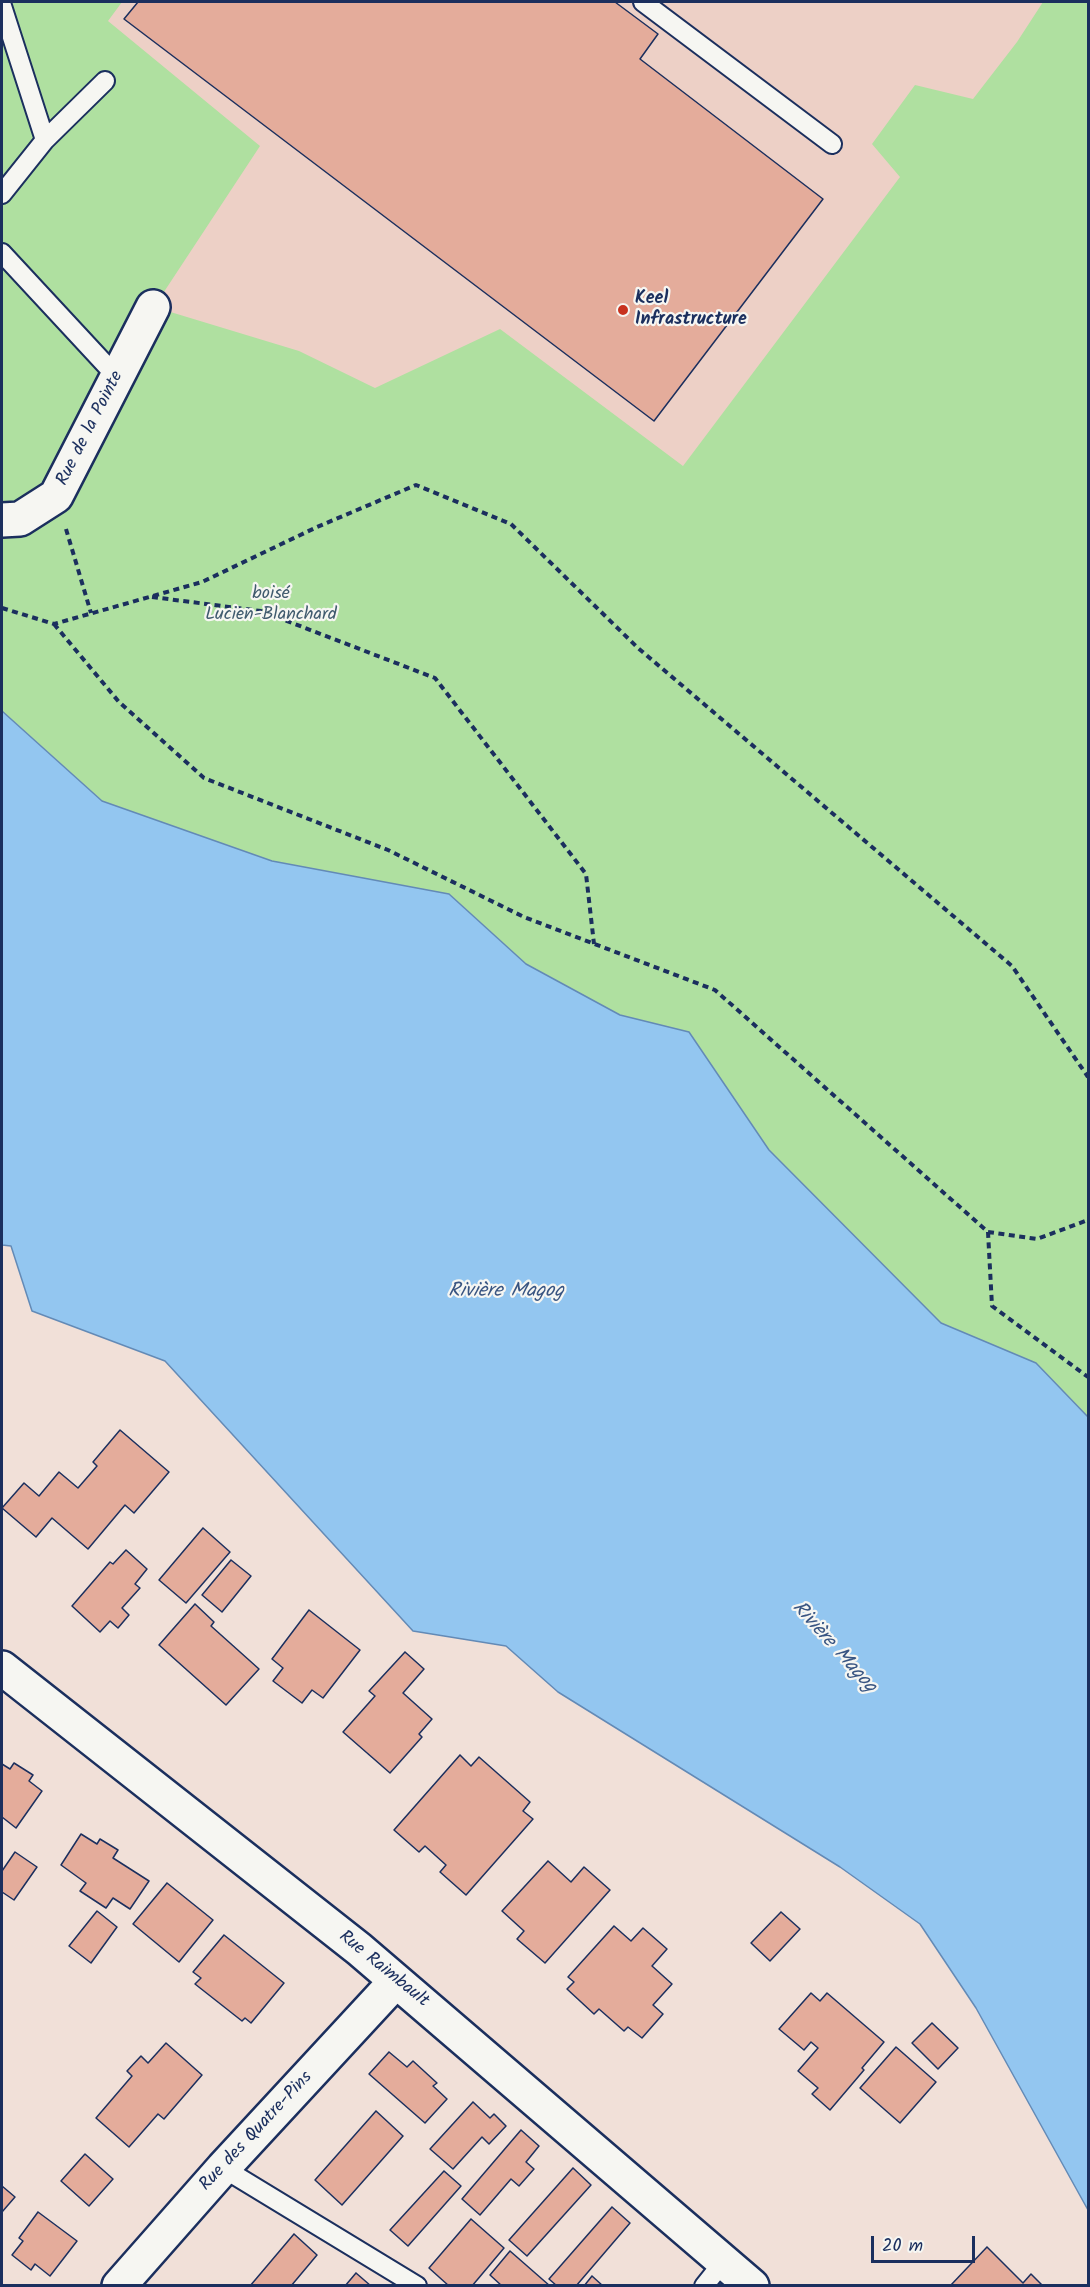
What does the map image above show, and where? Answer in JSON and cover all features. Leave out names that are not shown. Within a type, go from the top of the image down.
[{"type":"street","name":"Rue de la Pointe","points":[[2,520],[20,519],[56,496],[153,307]]},
{"type":"street","name":"Rue Raimbault","points":[[2,1668],[396,1980],[752,2286]]},
{"type":"street","name":"Rue des Quatre-Pins","points":[[119,2286],[223,2168],[396,1980]]},
{"type":"lane","points":[[643,2],[832,144]]},
{"type":"lane","points":[[2,6],[45,140]]},
{"type":"lane","points":[[5,184],[45,140],[105,81]]},
{"type":"lane","points":[[2,253],[117,377]]},
{"type":"lane","points":[[223,2168],[417,2286]]},
{"type":"lane","points":[[704,2286],[724,2261]]},
{"type":"path","points":[[53,624],[202,582],[317,527],[416,485],[511,524],[638,648],[1012,966],[1089,1077]]},
{"type":"path","points":[[56,496],[91,613]]},
{"type":"path","points":[[149,597],[261,611],[435,678],[586,874],[594,944]]},
{"type":"path","points":[[2,608],[53,624],[119,702],[204,778],[387,850],[524,917],[715,990],[988,1232],[1038,1239],[1089,1220]]},
{"type":"path","points":[[988,1232],[992,1306],[1089,1377]]},
{"type":"shaded area","points":[[2,2],[1088,2],[1088,756],[154,307]]},
{"type":"green space","name":"boisé Lucien-Blanchard","points":[[2,2],[122,2],[108,21],[260,146],[154,307],[299,351],[375,388],[500,329],[683,466],[900,177],[872,144],[915,85],[973,99],[1017,42],[1043,2],[1088,2],[1088,1417],[1036,1363],[941,1323],[769,1150],[689,1032],[620,1016],[526,964],[449,894],[272,861],[102,801],[2,711]]},
{"type":"water","name":"Rivière Magog","points":[[2,711],[102,801],[272,861],[449,894],[526,964],[620,1015],[689,1032],[769,1150],[941,1323],[1036,1363],[1088,1417],[1088,2210],[976,2008],[920,1924],[840,1867],[558,1692],[506,1646],[413,1631],[165,1361],[32,1311],[11,1246],[2,1245]]},
{"type":"building","name":"Keel Infrastructure","points":[[138,2],[615,2],[658,34],[640,59],[823,199],[654,421],[124,19]]},
{"type":"building","points":[[120,1430],[169,1472],[134,1513],[125,1505],[88,1549],[52,1518],[36,1537],[2,1508],[24,1483],[39,1496],[59,1472],[78,1488],[97,1466],[93,1462]]},
{"type":"building","points":[[203,1528],[230,1552],[186,1603],[159,1580]]},
{"type":"building","points":[[126,1550],[147,1569],[135,1584],[140,1588],[122,1608],[129,1615],[118,1628],[110,1621],[100,1632],[72,1606],[110,1562],[113,1564]]},
{"type":"building","points":[[231,1560],[251,1576],[222,1612],[202,1595]]},
{"type":"building","points":[[195,1604],[214,1622],[211,1626],[259,1669],[226,1705],[159,1645]]},
{"type":"building","points":[[309,1610],[360,1650],[323,1698],[312,1690],[302,1703],[273,1681],[283,1668],[272,1659]]},
{"type":"building","points":[[405,1652],[424,1669],[403,1693],[432,1719],[419,1734],[422,1737],[390,1773],[343,1732],[375,1696],[369,1691]]},
{"type":"building","points":[[460,1755],[471,1766],[479,1757],[530,1802],[523,1811],[533,1819],[466,1895],[440,1872],[446,1865],[425,1846],[419,1852],[394,1830]]},
{"type":"building","points":[[14,1763],[33,1775],[29,1781],[42,1791],[16,1828],[2,1817],[2,1764],[10,1769]]},
{"type":"building","points":[[81,1834],[97,1844],[100,1839],[118,1850],[113,1858],[149,1881],[130,1909],[113,1898],[106,1908],[80,1891],[86,1883],[61,1865]]},
{"type":"building","points":[[15,1852],[37,1867],[14,1900],[2,1892],[2,1871]]},
{"type":"building","points":[[548,1861],[571,1882],[584,1867],[610,1890],[545,1963],[517,1939],[524,1931],[502,1911]]},
{"type":"building","points":[[167,1883],[213,1920],[179,1962],[133,1924]]},
{"type":"building","points":[[97,1911],[117,1927],[91,1963],[69,1946]]},
{"type":"building","points":[[781,1912],[800,1929],[770,1961],[751,1943]]},
{"type":"building","points":[[614,1926],[631,1941],[643,1928],[667,1949],[652,1966],[672,1984],[653,2005],[663,2014],[642,2038],[628,2027],[624,2031],[599,2009],[594,2014],[567,1989],[574,1982],[568,1977]]},
{"type":"building","points":[[224,1935],[284,1983],[251,2023],[245,2018],[242,2021],[195,1984],[201,1978],[193,1972]]},
{"type":"building","points":[[811,1993],[820,2001],[827,1993],[884,2042],[830,2110],[812,2094],[818,2088],[798,2071],[818,2048],[811,2042],[804,2050],[779,2029]]},
{"type":"building","points":[[932,2023],[958,2048],[938,2069],[912,2043]]},
{"type":"building","points":[[166,2043],[202,2075],[164,2119],[158,2114],[129,2147],[96,2118],[132,2076],[127,2071],[141,2056],[148,2063]]},
{"type":"building","points":[[896,2047],[936,2082],[900,2123],[860,2088]]},
{"type":"building","points":[[389,2052],[407,2067],[413,2061],[437,2083],[433,2086],[447,2099],[425,2123],[369,2074]]},
{"type":"building","points":[[473,2102],[490,2118],[494,2114],[506,2126],[489,2144],[482,2137],[453,2169],[430,2149]]},
{"type":"building","points":[[376,2111],[403,2136],[342,2205],[315,2180]]},
{"type":"building","points":[[521,2130],[539,2146],[526,2162],[534,2169],[519,2186],[511,2179],[480,2215],[462,2199]]},
{"type":"building","points":[[85,2154],[113,2179],[89,2206],[61,2181]]},
{"type":"building","points":[[573,2168],[591,2185],[527,2256],[509,2240]]},
{"type":"building","points":[[444,2171],[461,2186],[408,2246],[390,2230]]},
{"type":"building","points":[[2,2186],[15,2197],[2,2212]]},
{"type":"building","points":[[612,2207],[630,2223],[576,2286],[557,2286],[549,2279]]},
{"type":"building","points":[[38,2212],[77,2241],[50,2276],[35,2264],[31,2270],[12,2255],[23,2241],[19,2238]]},
{"type":"building","points":[[471,2219],[504,2248],[472,2286],[449,2286],[429,2268]]},
{"type":"building","points":[[294,2234],[317,2255],[291,2286],[250,2286]]},
{"type":"building","points":[[987,2247],[1023,2283],[1031,2274],[1043,2286],[950,2286]]},
{"type":"building","points":[[510,2251],[550,2286],[502,2286],[490,2275]]},
{"type":"building","points":[[356,2273],[371,2286],[345,2286]]},
{"type":"building","points":[[592,2276],[603,2286],[584,2286]]},
{"type":"place","name":"Keel Infrastructure","points":[[623,310]]}]
